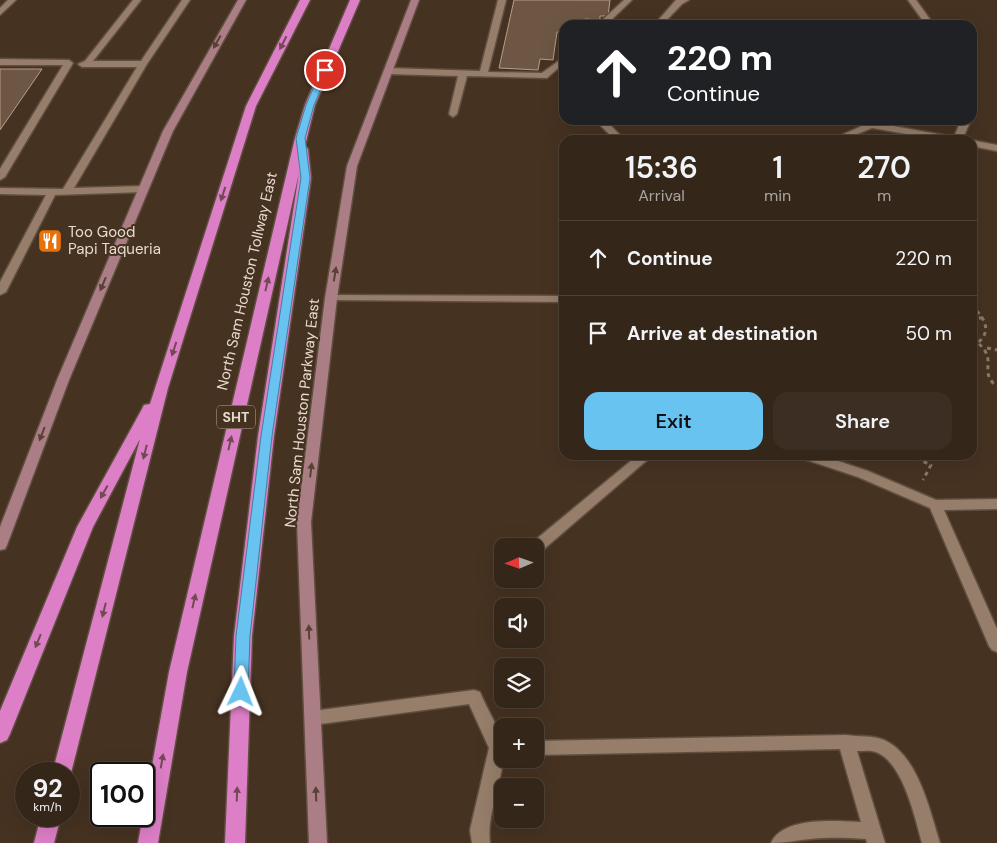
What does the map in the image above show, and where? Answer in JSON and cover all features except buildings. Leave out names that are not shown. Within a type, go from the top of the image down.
[{"type":"highway","points":[[65,762],[161,388],[251,106],[305,0]]},
{"type":"highway","name":"North Sam Houston Tollway East","points":[[148,843],[178,672],[300,138],[310,105],[355,0]]},
{"type":"highway","points":[[235,843],[243,636],[266,436],[305,178],[300,138]]},
{"type":"highway","points":[[0,734],[85,527],[161,388]]},
{"type":"highway","points":[[44,843],[48,827]]},
{"type":"main road","points":[[0,545],[63,380],[168,131],[242,0]]},
{"type":"main road","name":"North Sam Houston Parkway East","points":[[318,843],[304,522],[331,298],[352,166],[414,0]]},
{"type":"lane","points":[[0,13],[12,0]]},
{"type":"lane","points":[[87,64],[137,0]]},
{"type":"lane","points":[[67,191],[144,64],[186,0]]},
{"type":"lane","points":[[484,75],[502,0]]},
{"type":"lane","points":[[606,20],[628,0]]},
{"type":"lane","points":[[663,20],[680,2],[685,0]]},
{"type":"lane","points":[[912,0],[926,20]]},
{"type":"lane","points":[[0,62],[144,64]]},
{"type":"lane","points":[[388,71],[544,76],[559,63]]},
{"type":"lane","points":[[0,177],[69,64]]},
{"type":"lane","points":[[453,114],[463,74]]},
{"type":"lane","points":[[605,125],[615,135]]},
{"type":"lane","points":[[847,135],[871,125],[928,135]]},
{"type":"lane","points":[[977,144],[997,148]]},
{"type":"lane","points":[[0,191],[52,192],[144,189]]},
{"type":"lane","points":[[0,292],[52,192]]},
{"type":"lane","points":[[331,298],[559,299]]},
{"type":"lane","points":[[544,542],[641,460]]},
{"type":"lane","points":[[821,460],[863,474],[935,505],[997,504]]},
{"type":"lane","points":[[935,505],[997,646]]},
{"type":"lane","points":[[313,718],[474,697],[494,736]]},
{"type":"lane","points":[[544,748],[846,742],[881,746],[897,760],[911,784],[931,843]]},
{"type":"lane","points":[[780,843],[783,839],[804,830],[874,837],[846,742]]},
{"type":"lane","points":[[481,843],[479,830],[495,768]]},
{"type":"path","points":[[977,312],[983,318],[986,327],[985,336],[979,344],[986,348],[997,350]]},
{"type":"path","points":[[977,318],[983,318]]},
{"type":"path","points":[[986,348],[991,354]]},
{"type":"path","points":[[994,384],[990,380],[989,374],[995,366]]},
{"type":"path","points":[[915,496],[931,465],[920,460]]},
{"type":"place","name":"Too Good Papi Taqueria","points":[[50,241]]},
{"type":"route","points":[[241,692],[243,636],[266,436],[305,178],[300,138],[310,105],[325,70]]}]
